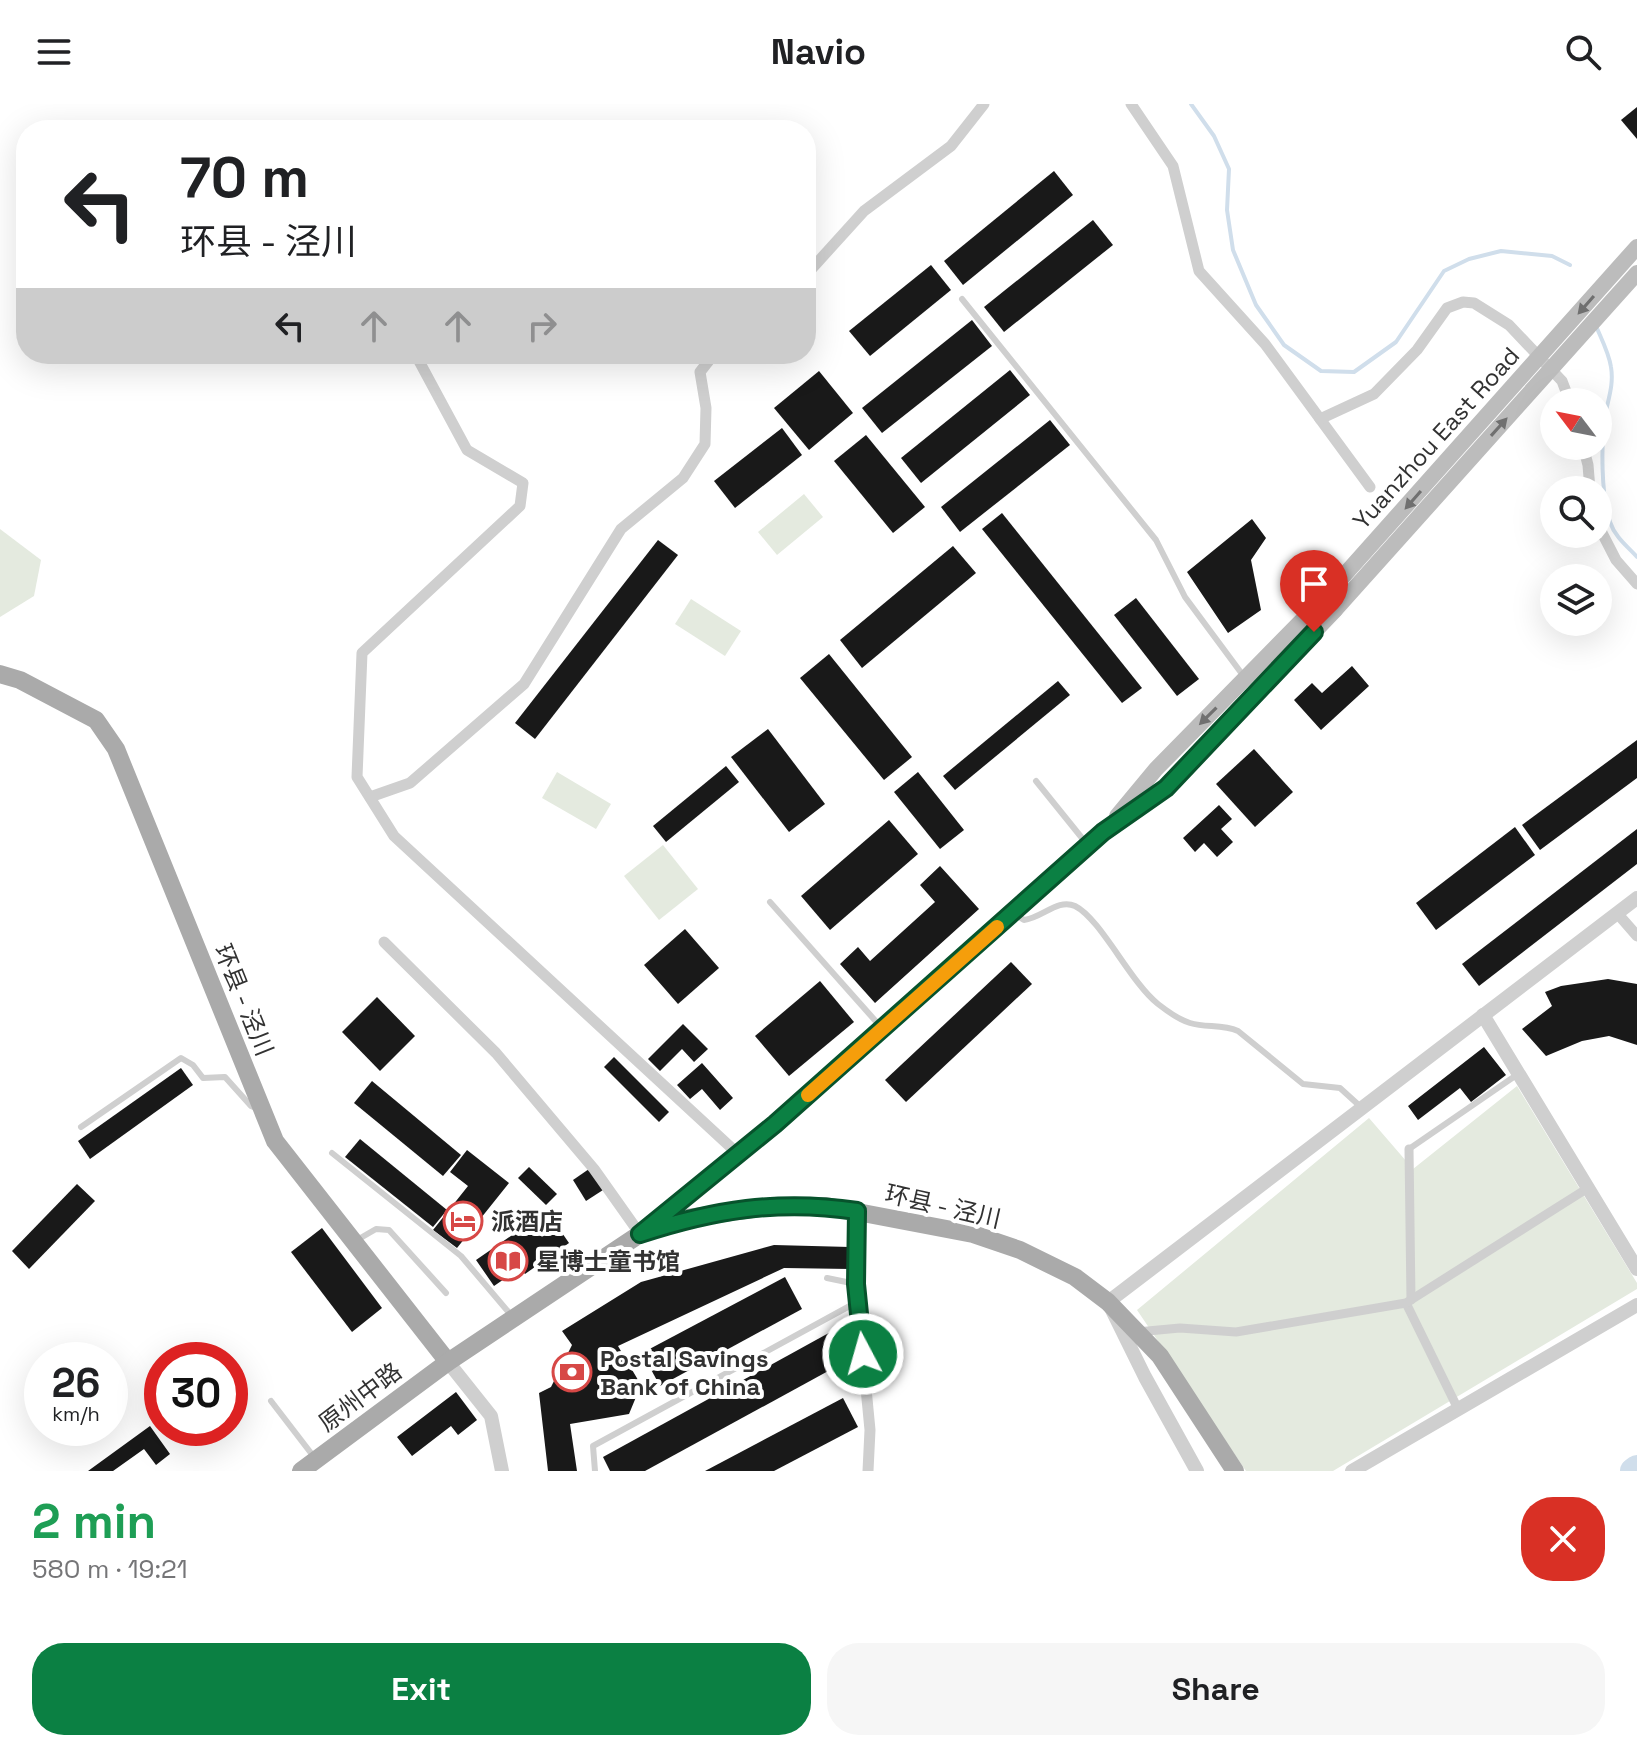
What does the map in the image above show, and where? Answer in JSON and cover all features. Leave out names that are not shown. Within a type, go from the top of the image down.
[{"type":"main road","name":"Yuanzhou East Road","points":[[1103,832],[1166,788],[1329,605],[1637,247]]},
{"type":"main road","name":"Yuanzhou East Road","points":[[448,1362],[640,1234],[775,1124],[1088,846],[1156,769],[1245,678],[1329,605],[1637,273]]},
{"type":"main road","name":"环县 - 泾川","points":[[0,674],[20,680],[96,720],[116,749],[275,1141],[448,1362]]},
{"type":"main road","name":"环县 - 泾川","points":[[640,1234],[688,1218],[774,1206],[826,1206],[973,1234],[1020,1250],[1075,1277],[1108,1302],[1160,1356],[1235,1471]]},
{"type":"main road","name":"原州中路","points":[[309,1465],[448,1362]]},
{"type":"street","points":[[816,264],[864,211],[951,146],[984,104]]},
{"type":"street","points":[[1131,104],[1173,166],[1199,271],[1265,344],[1370,487]]},
{"type":"street","points":[[1320,419],[1374,394],[1417,350],[1447,308],[1463,302],[1474,303],[1509,325],[1562,381],[1565,388]]},
{"type":"street","points":[[421,364],[467,450],[523,483],[520,506],[362,653],[357,777],[394,836],[737,1153]]},
{"type":"street","points":[[370,797],[410,783],[524,684],[621,529],[683,478],[705,444],[706,408],[700,372],[706,364]]},
{"type":"street","points":[[1610,548],[1637,584]]},
{"type":"street","points":[[1197,1471],[1108,1302],[1637,898]]},
{"type":"street","points":[[1617,913],[1637,936]]},
{"type":"street","points":[[384,942],[496,1053],[594,1169],[640,1234]]},
{"type":"street","points":[[1483,1015],[1637,1269]]},
{"type":"street","points":[[1409,1149],[1409,1302],[1458,1409]]},
{"type":"street","points":[[1137,1332],[1180,1328],[1236,1332],[1409,1302],[1588,1188]]},
{"type":"street","points":[[857,1211],[856,1284],[870,1430],[868,1471]]},
{"type":"street","points":[[1352,1471],[1637,1305]]},
{"type":"street","points":[[448,1362],[491,1416],[502,1471]]},
{"type":"lane","points":[[962,299],[1156,540],[1185,597],[1245,678]]},
{"type":"lane","points":[[1036,781],[1088,846]]},
{"type":"lane","points":[[770,902],[882,1029]]},
{"type":"lane","points":[[1013,913],[1024,920],[1036,919],[1055,906],[1066,904],[1077,907],[1090,918],[1135,982],[1159,1005],[1189,1023],[1228,1026],[1238,1031],[1303,1084],[1340,1088],[1362,1108]]},
{"type":"lane","points":[[81,1127],[181,1058],[193,1065],[203,1078],[225,1077],[251,1106],[263,1110]]},
{"type":"lane","points":[[1409,1149],[1519,1074]]},
{"type":"lane","points":[[332,1153],[461,1256],[513,1318]]},
{"type":"lane","points":[[354,1242],[376,1229],[389,1230],[446,1293]]},
{"type":"lane","points":[[827,1278],[856,1284]]},
{"type":"lane","points":[[595,1471],[593,1446],[857,1302]]},
{"type":"lane","points":[[271,1401],[309,1465]]},
{"type":"shaded area","points":[[804,494],[823,517],[777,555],[758,532]]},
{"type":"shaded area","points":[[0,529],[41,560],[34,596],[0,617]]},
{"type":"shaded area","points":[[691,599],[741,631],[725,656],[675,624]]},
{"type":"shaded area","points":[[557,772],[611,804],[596,829],[542,798]]},
{"type":"shaded area","points":[[663,845],[698,889],[659,920],[624,876]]},
{"type":"shaded area","points":[[1517,1086],[1637,1283],[1637,1289],[1333,1471],[1246,1471],[1137,1310],[1369,1118],[1413,1169]]},
{"type":"building","points":[[1637,107],[1637,139],[1621,120]]},
{"type":"building","points":[[1054,171],[1073,195],[963,285],[944,261]]},
{"type":"building","points":[[1093,220],[1113,245],[1004,332],[984,307]]},
{"type":"building","points":[[931,265],[951,290],[870,356],[849,331]]},
{"type":"building","points":[[972,320],[992,346],[882,433],[862,408]]},
{"type":"building","points":[[1010,370],[1030,395],[921,483],[901,458]]},
{"type":"building","points":[[819,371],[853,413],[809,450],[774,408]]},
{"type":"building","points":[[1050,420],[1070,445],[960,532],[941,507]]},
{"type":"building","points":[[782,428],[802,455],[735,508],[714,481]]},
{"type":"building","points":[[866,435],[925,507],[893,533],[834,461]]},
{"type":"building","points":[[1002,513],[1142,688],[1122,703],[982,529]]},
{"type":"building","points":[[1252,519],[1266,538],[1251,560],[1261,610],[1228,633],[1187,572]]},
{"type":"building","points":[[658,540],[678,555],[535,739],[515,723]]},
{"type":"building","points":[[953,546],[976,573],[862,668],[840,640]]},
{"type":"building","points":[[1136,598],[1199,679],[1177,696],[1114,615]]},
{"type":"building","points":[[829,654],[912,757],[884,780],[800,678]]},
{"type":"building","points":[[1352,666],[1369,686],[1321,730],[1294,700],[1312,683],[1322,693]]},
{"type":"building","points":[[1058,681],[1070,695],[955,790],[943,776]]},
{"type":"building","points":[[768,729],[825,804],[789,832],[731,757]]},
{"type":"building","points":[[1637,740],[1637,778],[1540,850],[1522,825]]},
{"type":"building","points":[[1254,749],[1293,792],[1255,827],[1216,784]]},
{"type":"building","points":[[726,766],[739,782],[666,842],[653,826]]},
{"type":"building","points":[[918,772],[964,830],[940,849],[894,792]]},
{"type":"building","points":[[1219,805],[1232,819],[1221,829],[1233,842],[1217,857],[1204,843],[1195,852],[1183,838]]},
{"type":"building","points":[[889,820],[918,854],[830,930],[801,896]]},
{"type":"building","points":[[1515,827],[1535,855],[1436,930],[1416,903]]},
{"type":"building","points":[[1637,829],[1637,864],[1479,986],[1462,964]]},
{"type":"building","points":[[940,866],[979,909],[875,1003],[840,964],[858,947],[870,961],[935,902],[920,885]]},
{"type":"building","points":[[685,929],[719,968],[678,1004],[644,965]]},
{"type":"building","points":[[1011,962],[1032,984],[906,1102],[885,1080]]},
{"type":"building","points":[[1608,979],[1637,984],[1637,1045],[1609,1036],[1582,1041],[1546,1056],[1522,1029],[1552,1006],[1545,992],[1561,986]]},
{"type":"building","points":[[820,981],[854,1022],[789,1076],[755,1036]]},
{"type":"building","points":[[377,997],[415,1036],[380,1071],[342,1032]]},
{"type":"building","points":[[683,1024],[708,1049],[694,1062],[682,1049],[660,1071],[648,1059]]},
{"type":"building","points":[[1484,1047],[1506,1075],[1471,1102],[1460,1088],[1418,1120],[1408,1106]]},
{"type":"building","points":[[614,1057],[669,1112],[659,1122],[604,1067]]},
{"type":"building","points":[[702,1063],[733,1098],[720,1110],[702,1089],[690,1099],[677,1085]]},
{"type":"building","points":[[181,1068],[193,1085],[90,1159],[78,1141]]},
{"type":"building","points":[[372,1081],[461,1155],[443,1176],[354,1103]]},
{"type":"building","points":[[360,1139],[447,1210],[433,1227],[345,1157]]},
{"type":"building","points":[[467,1150],[509,1183],[457,1248],[433,1230],[468,1186],[450,1172]]},
{"type":"building","points":[[529,1167],[557,1194],[546,1205],[518,1178]]},
{"type":"building","points":[[589,1169],[603,1190],[586,1201],[573,1180]]},
{"type":"building","points":[[77,1184],[95,1201],[29,1269],[12,1251]]},
{"type":"building","points":[[547,1211],[569,1243],[525,1274],[520,1268],[494,1286],[476,1260]]},
{"type":"building","points":[[322,1228],[382,1308],[352,1332],[291,1252]]},
{"type":"building","points":[[774,1245],[850,1247],[850,1269],[784,1268],[618,1346],[641,1385],[629,1414],[570,1424],[577,1471],[548,1471],[539,1393],[551,1387],[572,1345],[562,1331],[641,1282]]},
{"type":"building","points":[[785,1277],[802,1309],[660,1386],[642,1353]]},
{"type":"building","points":[[836,1329],[852,1358],[645,1471],[610,1471],[603,1457]]},
{"type":"building","points":[[456,1392],[477,1420],[458,1435],[451,1426],[412,1456],[397,1437]]},
{"type":"building","points":[[843,1398],[858,1427],[774,1471],[705,1471]]},
{"type":"building","points":[[144,1430],[144,1446],[164,1446],[170,1454],[156,1465],[144,1449],[113,1471],[88,1471],[122,1446],[128,1446],[128,1442]]},
{"type":"waterway","points":[[1191,104],[1214,136],[1229,169],[1227,210],[1233,250],[1256,305],[1284,345],[1321,371],[1354,372],[1396,342],[1444,271],[1469,259],[1501,251],[1552,256],[1570,265]]},
{"type":"waterway","points":[[1596,326],[1609,356],[1612,374],[1603,441],[1603,484],[1607,511],[1615,532],[1637,557]]},
{"type":"waterway","points":[[1633,1471],[1637,1468]]},
{"type":"slow traffic","points":[[808,1095],[997,927]]},
{"type":"place","name":"派酒店","points":[[463,1221]]},
{"type":"place","name":"星博士童书馆","points":[[508,1261]]},
{"type":"place","name":"Postal Savings Bank of China","points":[[572,1372]]},
{"type":"route","points":[[863,1354],[856,1284],[857,1211],[826,1206],[774,1206],[688,1218],[640,1234],[775,1124],[1103,832],[1166,788],[1314,632]]}]
